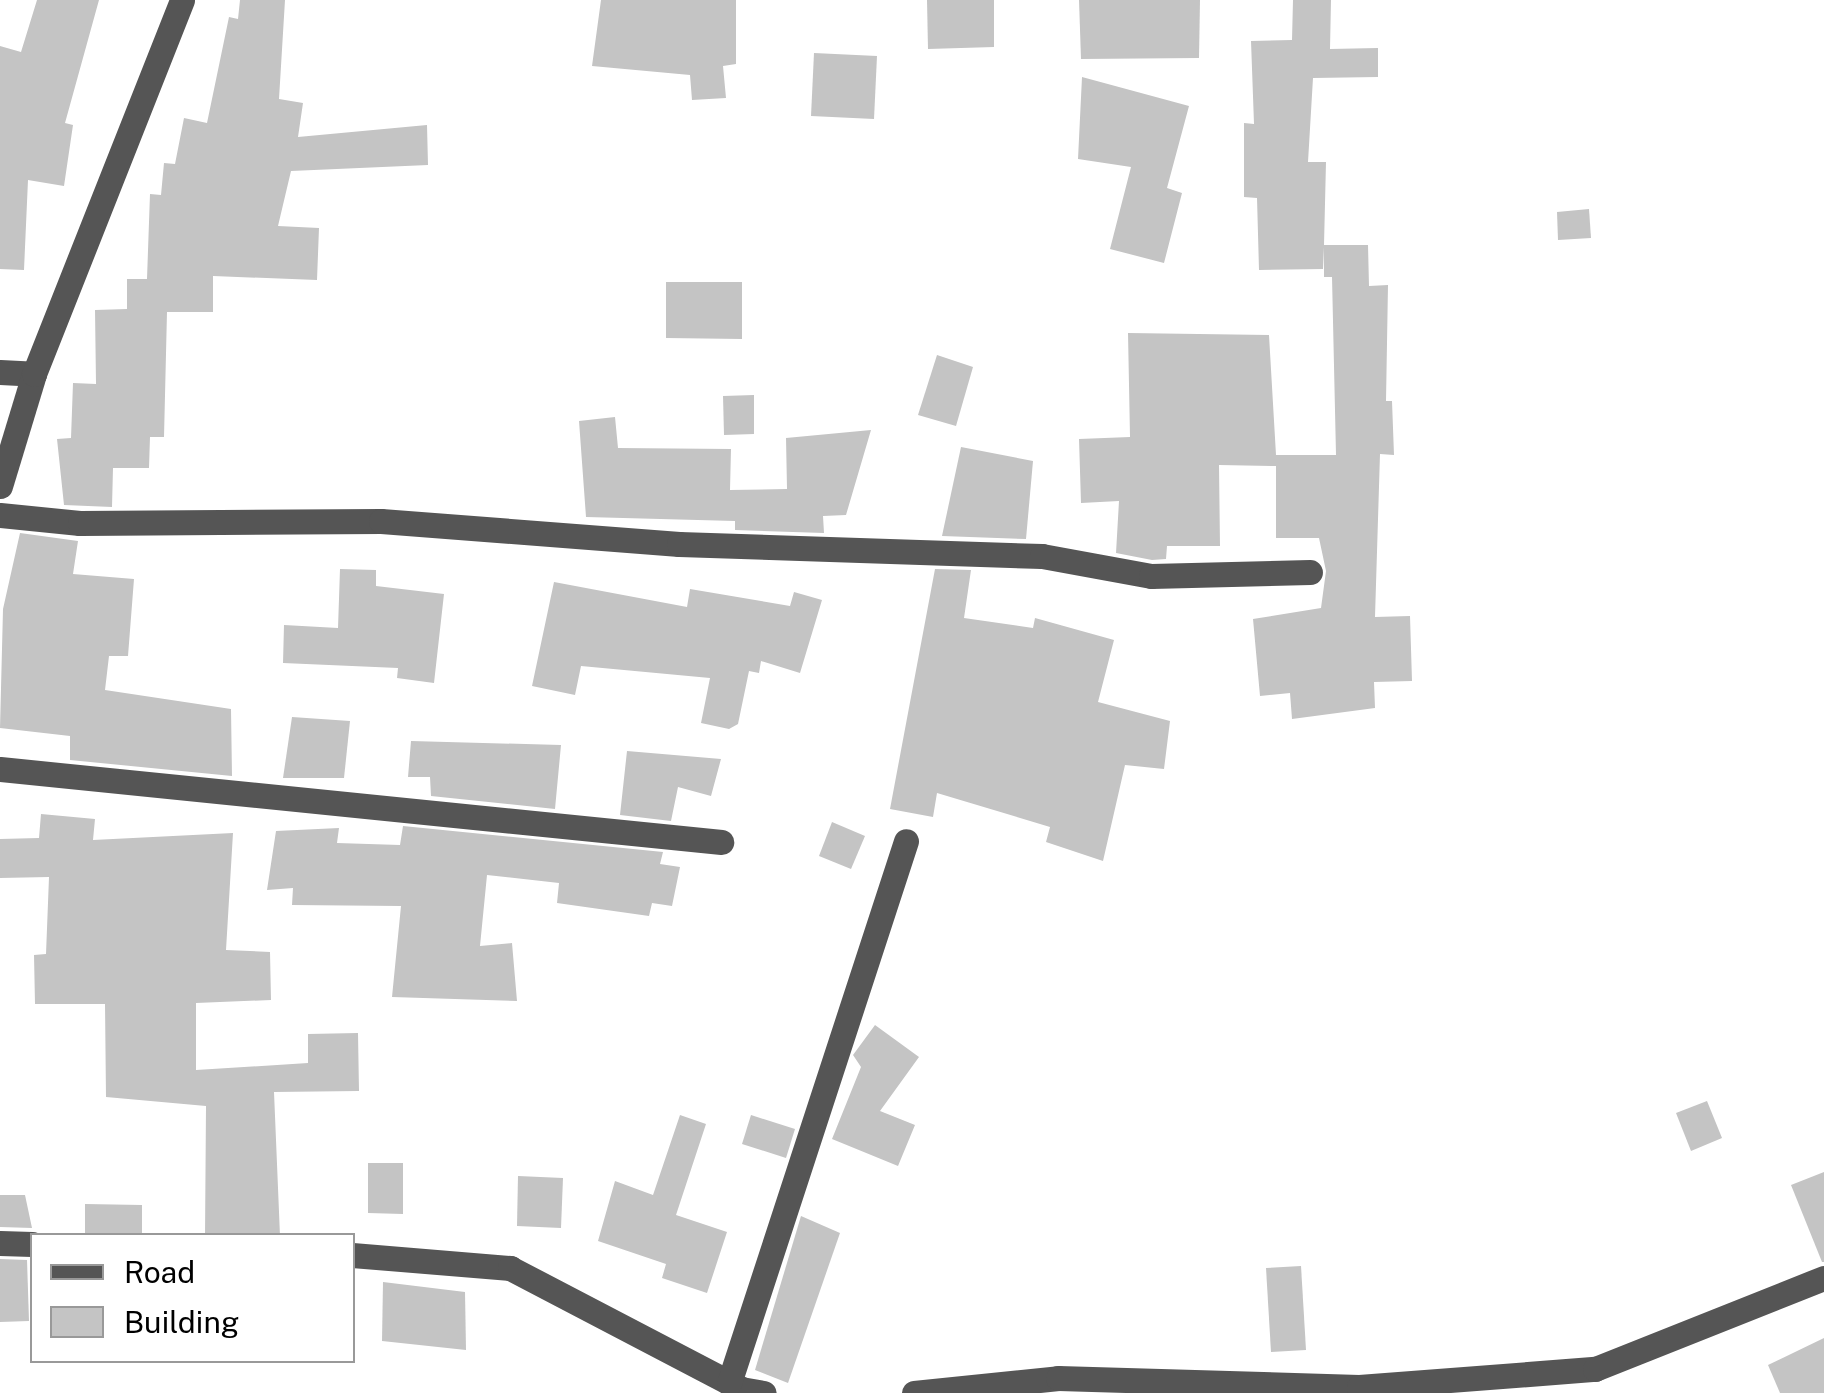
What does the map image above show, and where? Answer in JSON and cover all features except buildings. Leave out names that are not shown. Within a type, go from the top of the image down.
[{"type":"street","points":[[0,486],[34,374],[182,0]]},
{"type":"street","points":[[0,372],[34,374]]},
{"type":"street","points":[[0,515],[80,523],[381,521],[679,544],[1042,556],[1151,576],[1310,572]]},
{"type":"street","points":[[0,769],[721,842]]},
{"type":"street","points":[[729,1383],[906,841]]},
{"type":"street","points":[[0,1243],[30,1244]]},
{"type":"street","points":[[355,1255],[510,1268],[729,1383],[764,1393]]},
{"type":"street","points":[[914,1393],[1058,1378],[1454,1386],[1595,1368],[1824,1278]]}]
